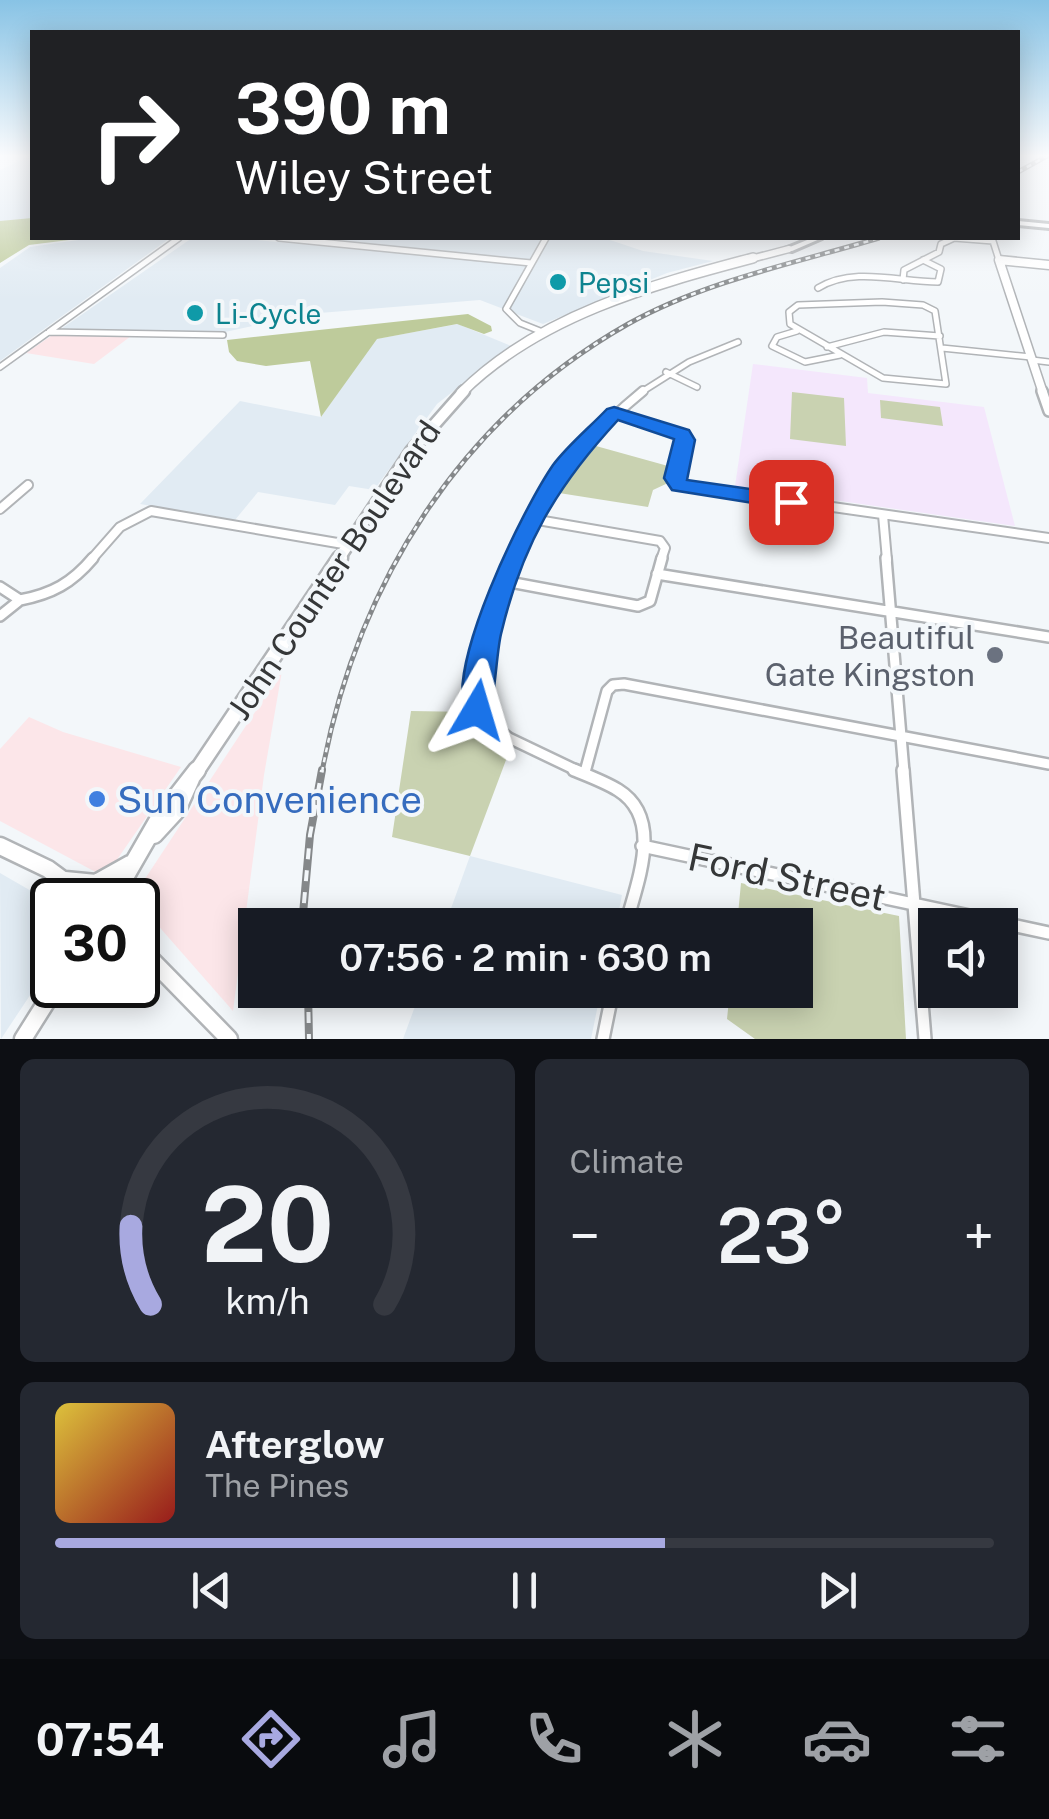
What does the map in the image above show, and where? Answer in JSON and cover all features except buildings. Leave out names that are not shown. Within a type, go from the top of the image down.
[{"type":"main road","points":[[1020,223],[1049,227]]},
{"type":"main road","name":"John Counter Boulevard","points":[[126,878],[189,792],[191,779],[409,454],[447,407],[488,369],[546,333],[641,288],[813,240]]},
{"type":"main road","points":[[0,846],[61,878]]},
{"type":"main road","points":[[105,878],[138,859]]},
{"type":"main road","points":[[160,968],[229,1039]]},
{"type":"main road","points":[[23,1039],[43,1008]]},
{"type":"street","points":[[0,368],[176,240]]},
{"type":"street","points":[[300,240],[531,263]]},
{"type":"street","points":[[545,240],[506,308],[520,322],[546,333]]},
{"type":"street","points":[[904,280],[904,270],[939,252],[940,244],[948,240]]},
{"type":"street","points":[[992,240],[1049,411]]},
{"type":"street","points":[[818,288],[821,283],[836,280],[941,279],[941,268],[923,260]]},
{"type":"street","points":[[999,260],[1049,265]]},
{"type":"street","points":[[889,278],[892,302]]},
{"type":"street","points":[[892,302],[934,309],[948,380],[940,385],[883,378],[790,324],[789,312],[798,305],[892,302]]},
{"type":"street","points":[[797,330],[773,340],[772,346],[805,362],[840,355]]},
{"type":"street","points":[[50,332],[223,335]]},
{"type":"street","points":[[827,347],[884,332],[940,336]]},
{"type":"street","points":[[629,908],[645,821],[636,804],[585,773],[484,722],[477,710],[476,694],[488,633],[504,581],[532,519],[564,466],[614,413],[666,372],[738,342]]},
{"type":"street","points":[[942,348],[1049,362]]},
{"type":"street","points":[[666,372],[697,386]]},
{"type":"street","points":[[614,413],[682,435],[685,440],[674,478],[680,485],[1049,538]]},
{"type":"street","points":[[0,509],[28,485]]},
{"type":"street","points":[[0,616],[20,600],[61,591],[140,512],[349,545]]},
{"type":"street","points":[[883,515],[925,1039]]},
{"type":"street","points":[[504,581],[644,606],[650,601],[665,548],[660,541],[532,519]]},
{"type":"street","points":[[657,574],[1049,636]]},
{"type":"street","points":[[0,587],[20,600]]},
{"type":"street","points":[[585,773],[607,691],[613,684],[1049,764]]},
{"type":"street","name":"Ford Street","points":[[642,846],[1049,933]]},
{"type":"street","points":[[603,1039],[609,1008]]},
{"type":"shaded area","points":[[0,203],[30,203],[30,238],[0,246]]},
{"type":"shaded area","points":[[78,240],[167,240],[0,361],[0,268],[30,247]]},
{"type":"shaded area","points":[[189,240],[256,240],[371,251],[376,245],[325,240],[610,240],[643,251],[713,261],[667,273],[543,324],[480,300],[307,314],[225,332],[61,329]]},
{"type":"shaded area","points":[[458,324],[511,346],[437,404],[374,490],[349,486],[335,505],[258,492],[235,520],[140,504],[240,401],[321,417],[376,339]]},
{"type":"shaded area","points":[[54,334],[131,336],[94,364],[26,353]]},
{"type":"shaded area","points":[[753,364],[867,378],[868,393],[984,407],[1015,526],[735,486]]},
{"type":"shaded area","points":[[282,671],[247,908],[238,908],[238,973],[233,1011],[160,928],[160,878],[146,878]]},
{"type":"shaded area","points":[[29,717],[63,732],[181,767],[105,877],[0,821],[0,749]]},
{"type":"shaded area","points":[[470,856],[622,895],[619,908],[451,908]]},
{"type":"shaded area","points":[[0,873],[30,890],[30,995],[1,1039]]},
{"type":"shaded area","points":[[414,1008],[597,1008],[591,1039],[403,1039]]},
{"type":"green space","points":[[30,218],[30,240],[69,240],[29,245],[0,263],[0,221]]},
{"type":"green space","points":[[468,314],[491,326],[492,331],[484,334],[457,324],[377,339],[321,417],[310,361],[266,366],[237,361],[229,352],[227,340]]},
{"type":"green space","points":[[792,392],[844,398],[846,446],[790,439]]},
{"type":"green space","points":[[880,400],[940,407],[943,426],[881,418]]},
{"type":"green space","points":[[596,446],[668,466],[668,483],[653,490],[648,507],[559,493]]},
{"type":"green space","points":[[411,711],[471,712],[483,728],[512,744],[470,856],[392,837]]},
{"type":"green space","points":[[741,883],[899,916],[906,1039],[755,1039],[727,1019],[728,1008],[813,1008],[813,908],[739,908]]},
{"type":"railway","points":[[322,772],[338,703],[361,636],[390,573],[425,513],[467,458],[514,408],[568,363],[657,309],[751,274],[872,240]]},
{"type":"railway","points":[[304,908],[310,835],[322,770]]},
{"type":"railway","points":[[308,1008],[309,1039]]},
{"type":"place","name":"Pepsi","points":[[558,282]]},
{"type":"place","name":"Li-Cycle","points":[[195,313]]},
{"type":"place","name":"Beautiful Gate Kingston","points":[[995,655]]},
{"type":"place","name":"Sun Convenience","points":[[97,799]]},
{"type":"route","points":[[477,710],[476,694],[488,633],[508,570],[528,526],[564,466],[614,413],[682,435],[685,440],[674,478],[680,485],[791,502]]}]
